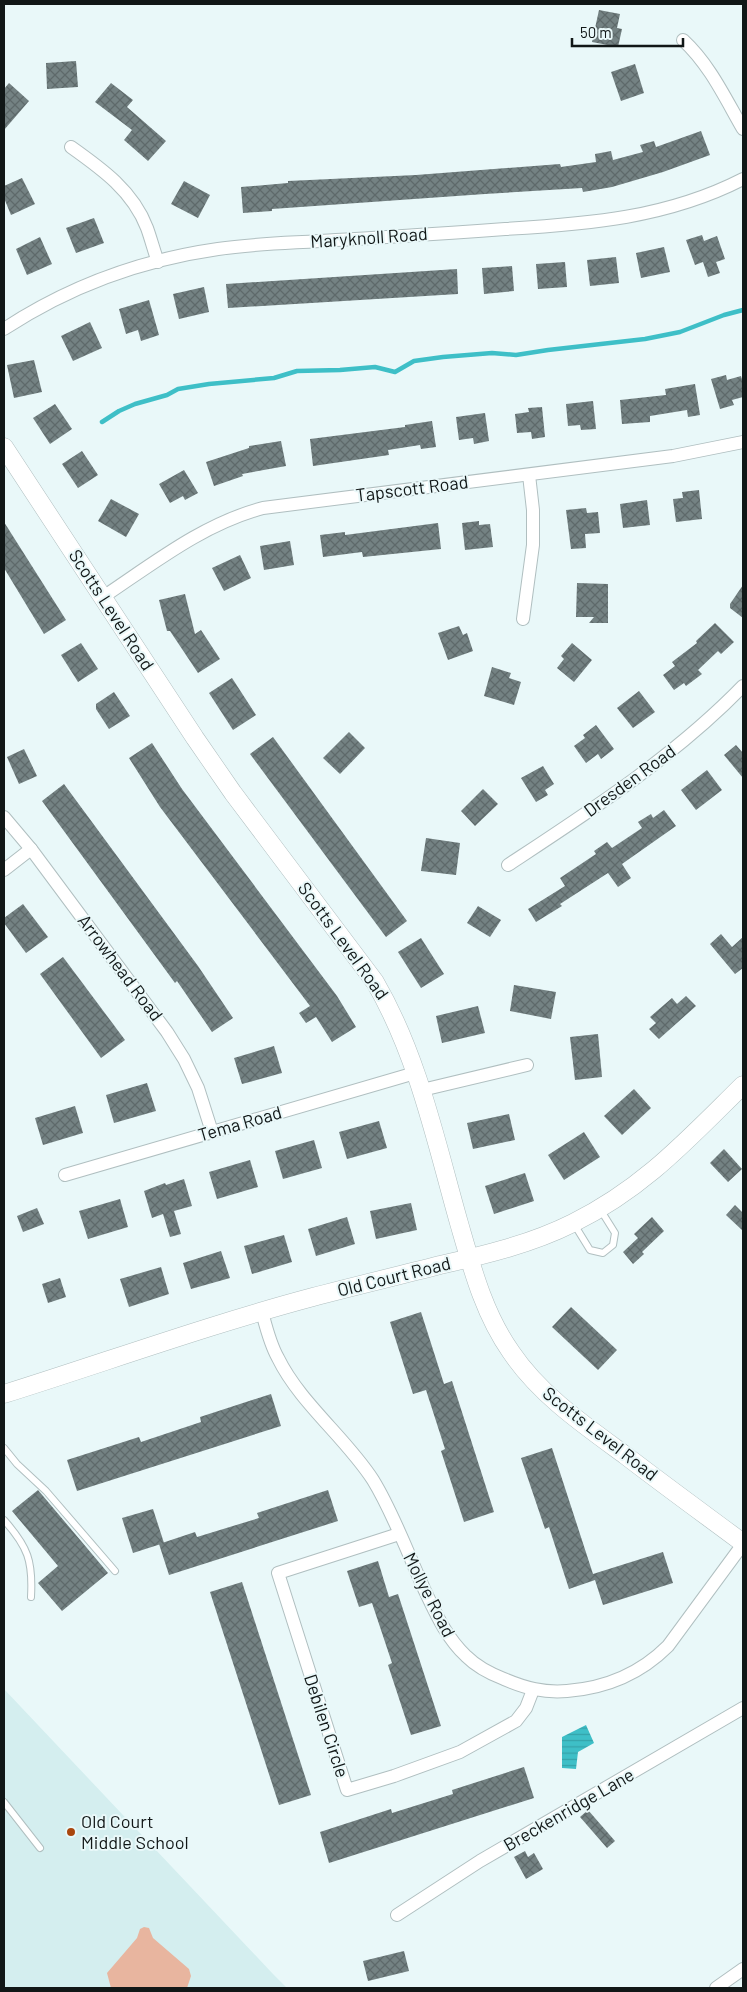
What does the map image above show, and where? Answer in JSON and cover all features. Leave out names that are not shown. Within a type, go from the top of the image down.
[{"type":"main road","name":"Scotts Level Road","points":[[4,447],[233,793],[375,982],[394,1017],[422,1090],[479,1290],[494,1324],[510,1351],[533,1380],[566,1411],[743,1544]]},
{"type":"main road","name":"Old Court Road","points":[[4,1394],[262,1312],[528,1242],[573,1223],[644,1179],[670,1157],[743,1085]]},
{"type":"street","points":[[683,40],[709,68],[743,129]]},
{"type":"street","points":[[71,147],[102,169],[120,185],[147,227],[158,262]]},
{"type":"street","name":"Maryknoll Road","points":[[4,329],[44,304],[77,288],[158,262],[218,249],[596,222],[628,218],[671,207],[743,179]]},
{"type":"street","name":"Tapscott Road","points":[[103,597],[202,532],[242,514],[289,504],[673,456],[743,442]]},
{"type":"street","points":[[522,619],[533,545],[533,510],[529,475]]},
{"type":"street","name":"Dresden Road","points":[[508,865],[616,793],[668,754],[721,709],[743,686]]},
{"type":"street","name":"Arrowhead Road","points":[[4,817],[31,849],[167,1032],[184,1059],[198,1088],[212,1132]]},
{"type":"street","points":[[4,870],[31,849]]},
{"type":"street","points":[[422,1090],[527,1065]]},
{"type":"street","name":"Tema Road","points":[[65,1175],[415,1073]]},
{"type":"street","name":"Mollye Road","points":[[262,1312],[278,1359],[295,1385],[367,1472],[379,1491],[442,1628],[467,1658],[498,1677],[533,1690],[554,1692],[597,1687],[638,1671],[654,1660],[668,1646],[743,1544]]},
{"type":"street","name":"Debilen Circle","points":[[399,1534],[278,1573],[347,1790],[394,1776],[460,1752],[516,1721],[526,1708],[533,1690]]},
{"type":"street","name":"Breckenridge Lane","points":[[397,1915],[480,1861],[743,1708]]},
{"type":"street","points":[[716,1988],[743,1969]]},
{"type":"lane","points":[[573,1223],[590,1250],[603,1253],[612,1246],[615,1233],[600,1208]]},
{"type":"lane","points":[[4,1448],[17,1464],[46,1491],[115,1571]]},
{"type":"lane","points":[[4,1520],[18,1536],[29,1558],[32,1573],[31,1597]]},
{"type":"lane","points":[[4,1802],[40,1848]]},
{"type":"shaded area","name":"Old Court Middle School","points":[[4,1689],[273,1974],[287,1988],[4,1988]]},
{"type":"shaded area","points":[[144,1927],[149,1928],[153,1938],[189,1969],[191,1976],[187,1988],[111,1988],[107,1973],[137,1938],[140,1929]]},
{"type":"water","points":[[586,1725],[594,1743],[578,1752],[576,1769],[562,1768],[562,1737]]},
{"type":"building","points":[[599,10],[620,14],[617,28],[622,29],[618,47],[592,42]]},
{"type":"building","points":[[76,61],[78,87],[47,89],[46,63]]},
{"type":"building","points":[[635,64],[644,93],[621,101],[611,72]]},
{"type":"building","points":[[9,83],[29,101],[4,130],[4,89]]},
{"type":"building","points":[[111,83],[133,100],[127,107],[166,141],[148,161],[124,140],[132,130],[95,102]]},
{"type":"building","points":[[701,131],[710,155],[663,172],[612,187],[583,192],[582,188],[272,209],[272,211],[243,213],[241,187],[288,183],[288,181],[416,175],[560,164],[561,167],[596,162],[595,154],[611,151],[613,160],[643,152],[640,145],[654,141],[656,147]]},
{"type":"building","points":[[22,178],[35,204],[11,215],[4,198],[4,186]]},
{"type":"building","points":[[184,181],[210,195],[198,218],[171,204]]},
{"type":"building","points":[[94,218],[104,243],[76,253],[66,228]]},
{"type":"building","points":[[702,235],[704,241],[717,236],[725,259],[716,262],[720,273],[708,277],[703,262],[695,265],[686,240]]},
{"type":"building","points":[[40,237],[52,264],[27,275],[16,249]]},
{"type":"building","points":[[664,247],[670,272],[641,278],[636,253]]},
{"type":"building","points":[[616,257],[619,283],[590,286],[587,260]]},
{"type":"building","points":[[565,262],[567,287],[538,289],[536,264]]},
{"type":"building","points":[[512,266],[514,291],[484,294],[482,268]]},
{"type":"building","points":[[457,269],[458,294],[228,308],[226,284]]},
{"type":"building","points":[[204,287],[209,312],[179,319],[173,294]]},
{"type":"building","points":[[149,300],[159,335],[141,341],[138,330],[126,334],[119,309]]},
{"type":"building","points":[[90,322],[102,348],[73,361],[61,336]]},
{"type":"building","points":[[34,360],[42,392],[14,398],[7,365]]},
{"type":"building","points":[[726,375],[727,380],[741,376],[743,397],[732,400],[734,405],[720,409],[711,379]]},
{"type":"building","points":[[695,384],[700,415],[688,417],[687,410],[650,416],[650,422],[622,424],[620,400],[666,395],[665,389]]},
{"type":"building","points":[[593,401],[596,429],[581,430],[580,425],[568,426],[566,404]]},
{"type":"building","points":[[55,404],[72,429],[50,444],[33,418]]},
{"type":"building","points":[[542,407],[545,437],[532,439],[531,432],[517,433],[515,414],[529,412],[528,408]]},
{"type":"building","points":[[485,413],[489,441],[474,444],[473,438],[459,440],[456,417]]},
{"type":"building","points":[[432,421],[436,447],[421,449],[420,445],[388,450],[389,455],[313,466],[310,439],[405,427],[405,425]]},
{"type":"building","points":[[281,441],[286,466],[242,474],[243,476],[214,486],[206,462],[249,448],[249,446]]},
{"type":"building","points":[[82,451],[98,475],[78,488],[62,464]]},
{"type":"building","points":[[184,470],[198,493],[185,500],[183,496],[170,503],[159,484]]},
{"type":"building","points":[[699,490],[702,519],[676,522],[673,499],[683,498],[682,492]]},
{"type":"building","points":[[111,499],[139,514],[126,537],[98,521]]},
{"type":"building","points":[[647,500],[650,525],[623,528],[620,504]]},
{"type":"building","points":[[586,508],[587,513],[598,512],[600,533],[585,534],[586,548],[571,549],[566,510]]},
{"type":"building","points":[[479,521],[479,525],[490,524],[493,547],[465,550],[462,523]]},
{"type":"building","points":[[4,522],[66,620],[44,634],[4,568]]},
{"type":"building","points":[[438,523],[441,549],[363,557],[362,552],[323,557],[320,535],[345,532],[345,535]]},
{"type":"building","points":[[290,541],[294,565],[264,570],[260,546]]},
{"type":"building","points":[[240,555],[251,578],[224,591],[212,568]]},
{"type":"building","points":[[577,583],[608,584],[608,623],[589,623],[594,617],[576,617]]},
{"type":"building","points":[[743,585],[743,618],[730,608],[730,604]]},
{"type":"building","points":[[185,594],[195,634],[201,630],[220,659],[198,673],[170,631],[167,631],[159,600]]},
{"type":"building","points":[[715,623],[734,642],[721,654],[718,651],[698,670],[702,674],[686,686],[684,683],[674,690],[663,675],[675,666],[672,662],[697,643],[696,641]]},
{"type":"building","points":[[459,626],[463,635],[467,633],[473,651],[448,660],[438,633]]},
{"type":"building","points":[[81,643],[98,669],[78,682],[61,655]]},
{"type":"building","points":[[572,643],[592,660],[574,682],[557,668],[564,659],[561,656]]},
{"type":"building","points":[[492,667],[511,673],[509,678],[521,682],[514,705],[484,696]]},
{"type":"building","points":[[232,678],[256,715],[233,730],[209,693]]},
{"type":"building","points":[[639,691],[655,712],[633,728],[617,708]]},
{"type":"building","points":[[114,692],[130,716],[109,729],[96,709],[96,704]]},
{"type":"building","points":[[596,725],[614,749],[601,759],[598,754],[586,763],[574,746],[585,738],[583,735]]},
{"type":"building","points":[[349,732],[365,748],[340,774],[323,758]]},
{"type":"building","points":[[273,737],[407,921],[386,937],[250,754]]},
{"type":"building","points":[[152,743],[182,789],[337,996],[356,1027],[332,1042],[316,1017],[306,1023],[299,1013],[310,1006],[160,807],[129,758]]},
{"type":"building","points":[[736,745],[743,753],[743,778],[724,755]]},
{"type":"building","points":[[24,749],[37,776],[19,784],[7,757]]},
{"type":"building","points":[[543,766],[554,784],[545,790],[548,795],[536,802],[521,778]]},
{"type":"building","points":[[707,770],[722,790],[696,810],[681,790]]},
{"type":"building","points":[[64,784],[198,966],[233,1018],[212,1032],[177,981],[175,983],[42,801]]},
{"type":"building","points":[[483,789],[498,804],[475,826],[461,811]]},
{"type":"building","points":[[664,810],[676,826],[622,864],[631,878],[618,887],[608,873],[536,922],[528,909],[565,886],[560,878],[596,854],[594,851],[607,842],[612,848],[642,828],[638,822],[651,814],[653,818]]},
{"type":"building","points":[[426,838],[460,843],[456,875],[421,871]]},
{"type":"building","points":[[23,904],[48,937],[26,953],[4,923],[4,918]]},
{"type":"building","points":[[478,906],[501,920],[490,937],[467,923]]},
{"type":"building","points":[[721,934],[732,947],[743,937],[743,968],[735,974],[710,944]]},
{"type":"building","points":[[421,938],[444,974],[421,988],[398,952]]},
{"type":"building","points":[[63,957],[125,1040],[101,1058],[40,974]]},
{"type":"building","points":[[514,985],[556,992],[551,1019],[510,1011]]},
{"type":"building","points":[[686,996],[696,1006],[659,1039],[649,1029],[656,1023],[650,1017],[672,998],[677,1004]]},
{"type":"building","points":[[478,1006],[485,1033],[442,1043],[436,1016]]},
{"type":"building","points":[[598,1034],[602,1077],[575,1080],[570,1037]]},
{"type":"building","points":[[274,1046],[282,1073],[242,1084],[234,1058]]},
{"type":"building","points":[[147,1083],[156,1111],[114,1123],[106,1095]]},
{"type":"building","points":[[634,1089],[651,1108],[622,1135],[604,1116]]},
{"type":"building","points":[[75,1106],[83,1133],[43,1145],[35,1118]]},
{"type":"building","points":[[509,1114],[515,1140],[473,1149],[467,1123]]},
{"type":"building","points":[[379,1121],[387,1148],[347,1159],[339,1132]]},
{"type":"building","points":[[584,1132],[600,1157],[564,1180],[548,1155]]},
{"type":"building","points":[[314,1140],[322,1168],[283,1179],[275,1151]]},
{"type":"building","points":[[724,1149],[742,1169],[728,1182],[710,1163]]},
{"type":"building","points":[[250,1160],[258,1187],[217,1199],[209,1172]]},
{"type":"building","points":[[525,1173],[534,1201],[494,1214],[485,1186]]},
{"type":"building","points":[[184,1179],[192,1206],[174,1211],[181,1234],[170,1237],[163,1214],[152,1218],[144,1191],[165,1183],[166,1185]]},
{"type":"building","points":[[120,1199],[128,1227],[88,1239],[79,1211]]},
{"type":"building","points":[[411,1203],[417,1230],[376,1239],[370,1211]]},
{"type":"building","points":[[735,1205],[743,1213],[743,1231],[726,1215]]},
{"type":"building","points":[[37,1208],[44,1224],[23,1232],[17,1216]]},
{"type":"building","points":[[347,1217],[355,1244],[316,1256],[308,1229]]},
{"type":"building","points":[[652,1217],[664,1231],[642,1252],[644,1254],[633,1264],[623,1252],[638,1238],[634,1234]]},
{"type":"building","points":[[284,1235],[292,1262],[252,1274],[244,1246]]},
{"type":"building","points":[[221,1251],[230,1278],[191,1289],[183,1263]]},
{"type":"building","points":[[161,1267],[169,1294],[129,1307],[120,1279]]},
{"type":"building","points":[[60,1278],[66,1297],[48,1303],[42,1284]]},
{"type":"building","points":[[571,1307],[617,1350],[598,1370],[552,1327]]},
{"type":"building","points":[[421,1312],[444,1384],[452,1381],[494,1512],[464,1522],[441,1451],[445,1449],[426,1390],[413,1394],[390,1322]]},
{"type":"building","points":[[271,1394],[281,1426],[77,1491],[67,1460],[139,1437],[141,1442],[201,1422],[200,1417]]},
{"type":"building","points":[[552,1448],[593,1574],[663,1552],[673,1583],[603,1605],[595,1580],[569,1589],[549,1527],[545,1529],[521,1458]]},
{"type":"building","points":[[38,1490],[108,1573],[62,1611],[38,1583],[58,1566],[12,1511]]},
{"type":"building","points":[[328,1490],[338,1521],[169,1575],[159,1544],[195,1532],[197,1537],[259,1518],[257,1513]]},
{"type":"building","points":[[153,1509],[164,1543],[133,1553],[122,1518]]},
{"type":"building","points":[[378,1561],[389,1597],[398,1594],[441,1726],[411,1735],[388,1665],[392,1663],[372,1603],[359,1607],[347,1571]]},
{"type":"building","points":[[242,1582],[311,1795],[279,1805],[210,1592]]},
{"type":"building","points":[[524,1767],[534,1798],[329,1863],[320,1832],[391,1809],[392,1813],[453,1794],[452,1790]]},
{"type":"building","points":[[588,1810],[615,1841],[607,1848],[580,1817]]},
{"type":"building","points":[[525,1851],[528,1857],[534,1853],[543,1869],[526,1879],[514,1857]]},
{"type":"building","points":[[404,1951],[409,1971],[368,1981],[363,1961]]},
{"type":"waterway","points":[[102,422],[119,411],[135,404],[167,395],[178,389],[274,378],[297,371],[375,367],[395,372],[414,361],[443,357],[492,353],[516,355],[645,339],[680,332],[724,315],[743,310]]},
{"type":"place","name":"Old Court Middle School","points":[[71,1832]]}]
